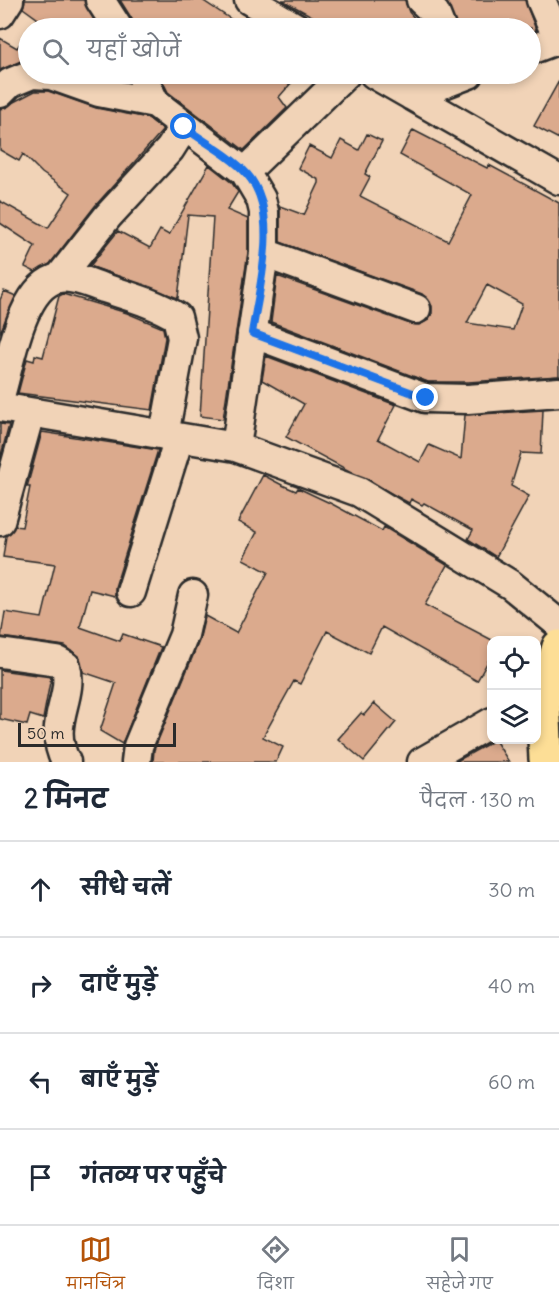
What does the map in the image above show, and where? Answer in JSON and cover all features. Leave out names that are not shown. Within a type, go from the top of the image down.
[{"type":"main road","points":[[541,698],[559,646]]},
{"type":"main road","points":[[541,707],[550,758]]},
{"type":"street","points":[[0,14],[9,0]]},
{"type":"street","points":[[100,0],[112,18]]},
{"type":"street","points":[[249,0],[280,18]]},
{"type":"street","points":[[421,0],[435,13],[437,18]]},
{"type":"street","points":[[540,0],[559,39],[541,46]]},
{"type":"street","points":[[0,93],[18,80]]},
{"type":"street","points":[[76,84],[99,92],[155,104],[245,172],[254,183],[264,212],[264,253],[236,447]]},
{"type":"street","points":[[146,84],[155,104]]},
{"type":"street","points":[[245,172],[336,84]]},
{"type":"street","points":[[391,84],[559,180]]},
{"type":"street","points":[[412,96],[440,84]]},
{"type":"street","points":[[59,278],[108,216],[170,149],[184,127]]},
{"type":"street","points":[[264,253],[416,309]]},
{"type":"street","points":[[0,396],[28,301],[40,287],[59,278],[72,278],[130,297],[177,317],[182,338],[172,437],[131,592]]},
{"type":"street","points":[[252,333],[426,398],[468,399],[559,392]]},
{"type":"street","points":[[0,407],[236,447],[359,492],[511,585],[559,624]]},
{"type":"street","points":[[0,521],[30,413]]},
{"type":"street","points":[[136,762],[138,746],[184,635],[193,595]]},
{"type":"street","points":[[0,653],[57,661],[66,666],[67,682],[57,740],[66,762]]},
{"type":"street","points":[[422,762],[487,725]]},
{"type":"building","points":[[25,0],[84,0],[93,18],[37,18],[23,8]]},
{"type":"building","points":[[120,0],[202,0],[229,18],[131,18]]},
{"type":"building","points":[[282,0],[405,0],[409,12],[414,18],[315,18]]},
{"type":"building","points":[[445,0],[525,0],[532,18],[453,18]]},
{"type":"building","points":[[0,38],[17,48],[18,62],[0,70]]},
{"type":"building","points":[[559,81],[559,139],[534,126]]},
{"type":"building","points":[[164,84],[290,84],[279,97],[287,108],[244,150],[168,92]]},
{"type":"building","points":[[35,91],[48,91],[96,108],[148,118],[163,130],[95,206],[49,265],[35,272],[25,267],[35,246],[0,223],[0,201],[48,228],[71,193],[42,173],[23,154],[19,161],[0,150],[0,109]]},
{"type":"building","points":[[413,130],[487,168],[489,165],[559,203],[559,376],[468,382],[428,382],[271,322],[277,276],[410,324],[419,325],[427,321],[432,314],[432,306],[422,294],[280,242],[280,206],[304,215],[319,183],[319,180],[298,168],[309,146],[332,158],[341,140],[359,150],[367,134],[382,141],[365,174],[370,177],[360,196],[448,241],[472,195],[400,155]],"holes":[[[487,285],[522,304],[513,330],[467,323]]]},
{"type":"building","points":[[209,165],[232,183],[238,192],[227,210],[248,219],[248,252],[223,419],[200,416],[213,217],[188,215],[178,298],[90,266],[118,231],[150,248],[160,230],[169,235]]},
{"type":"building","points":[[4,291],[16,296],[0,333],[0,300]]},
{"type":"building","points":[[63,294],[127,313],[163,328],[165,338],[152,410],[18,393],[27,359],[34,361],[35,355],[43,357],[59,296]]},
{"type":"building","points":[[266,356],[396,405],[378,439],[420,462],[429,445],[461,459],[465,415],[543,410],[541,454],[521,453],[511,486],[529,496],[496,557],[468,539],[473,530],[424,503],[422,505],[411,499],[409,503],[286,437],[304,404],[262,380]]},
{"type":"building","points":[[0,424],[9,425],[0,459]]},
{"type":"building","points":[[42,432],[158,450],[115,587],[115,596],[90,590],[80,627],[120,641],[123,634],[161,647],[122,744],[100,731],[116,683],[83,672],[79,656],[65,646],[1,637],[5,612],[42,618],[55,564],[3,557],[6,536],[15,526],[22,527],[30,487],[27,487]]},
{"type":"building","points":[[263,475],[296,491],[298,488],[332,504],[382,531],[384,527],[447,565],[425,605],[487,637],[487,663],[477,681],[382,627],[369,653],[327,631],[300,684],[294,681],[263,737],[283,747],[276,762],[153,762],[154,750],[199,641],[205,616],[236,633],[268,572],[243,559],[257,532],[238,522]]},
{"type":"building","points":[[0,670],[51,677],[43,719],[30,715],[27,725],[0,719]]},
{"type":"building","points":[[374,703],[396,722],[364,761],[338,739],[361,713],[364,715]]},
{"type":"building","points":[[488,744],[498,744],[509,762],[455,762]]},
{"type":"route","points":[[184,127],[245,172],[254,183],[261,199],[264,212],[264,253],[252,333],[426,398]]}]
